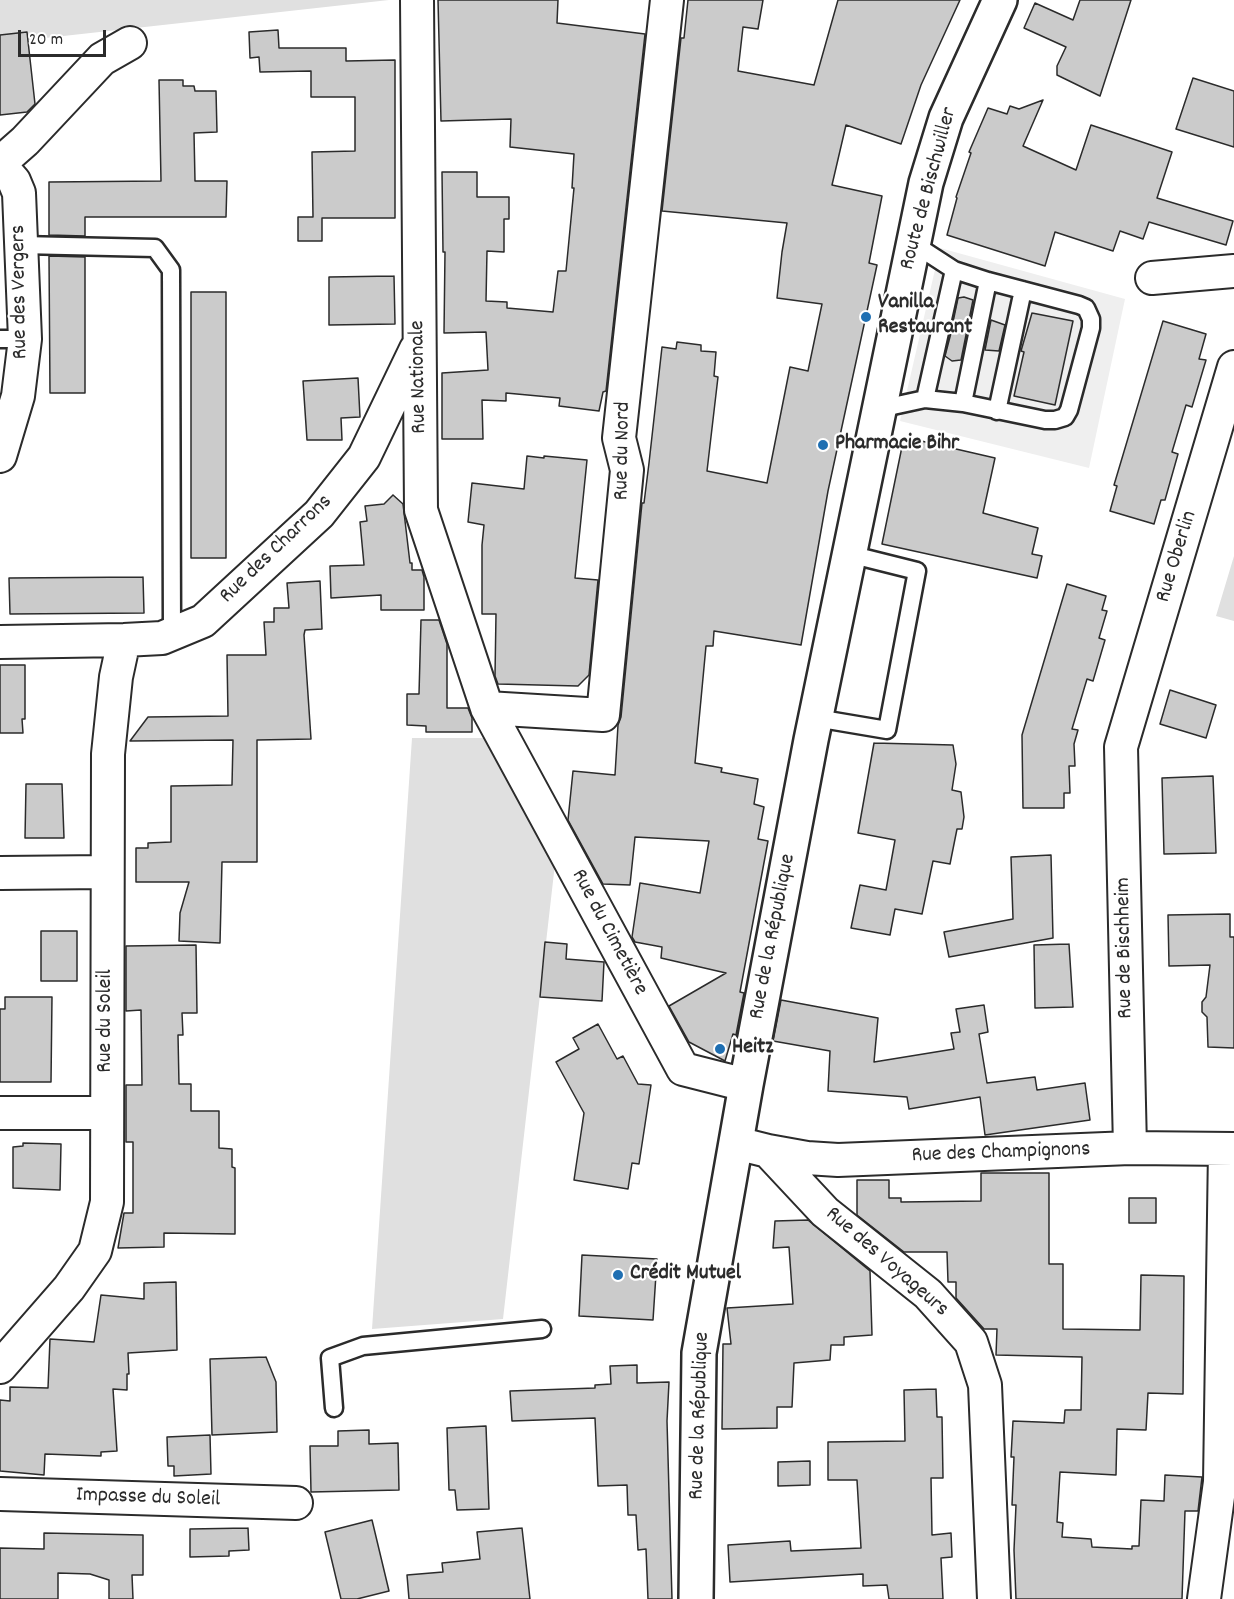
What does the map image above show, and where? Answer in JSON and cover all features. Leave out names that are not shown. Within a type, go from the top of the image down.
[{"type":"main road","name":"Route de Bischwiller","points":[[813,729],[926,183],[946,118],[1000,0]]},
{"type":"main road","name":"Rue de la République","points":[[696,1599],[699,1353],[746,1085],[813,729]]},
{"type":"street","name":"Rue Nationale","points":[[417,0],[421,510],[487,708],[504,738]]},
{"type":"street","name":"Rue du Nord","points":[[487,708],[603,715],[627,470],[619,438],[667,0]]},
{"type":"street","points":[[0,163],[25,141],[102,59],[130,43]]},
{"type":"street","name":"Rue des Vergers","points":[[0,169],[14,181],[19,193],[21,245],[13,339],[20,386],[5,425],[0,456]]},
{"type":"street","points":[[1152,278],[1234,271]]},
{"type":"street","name":"Rue des Charrons","points":[[0,642],[162,638],[204,621],[319,514],[364,457],[420,341]]},
{"type":"street","name":"Rue Oberlin","points":[[1121,747],[1234,367]]},
{"type":"street","name":"Rue du Soleil","points":[[3,1361],[69,1288],[95,1251],[107,1202],[108,754],[116,677],[124,640]]},
{"type":"street","name":"Rue du Cimetière","points":[[504,738],[683,1069],[746,1085]]},
{"type":"street","name":"Rue de Bischheim","points":[[1121,747],[1130,1148]]},
{"type":"street","points":[[0,873],[106,872]]},
{"type":"street","points":[[0,1113],[107,1113]]},
{"type":"street","points":[[736,1143],[768,1151]]},
{"type":"street","name":"Rue des Champignons","points":[[768,1151],[807,1158],[838,1160],[1130,1148],[1229,1149]]},
{"type":"street","points":[[1204,1599],[1220,1482],[1228,1372],[1229,1149]]},
{"type":"street","name":"Rue des Voyageurs","points":[[768,1151],[825,1212],[928,1294],[971,1342],[985,1385],[994,1599]]},
{"type":"street","name":"Impasse du Soleil","points":[[0,1494],[296,1503]]},
{"type":"lane","points":[[879,409],[925,399],[963,403],[1045,420],[1065,417],[1069,410],[1091,328],[1091,320],[1086,308],[954,270],[914,244]]},
{"type":"lane","points":[[21,245],[156,248],[171,270],[172,634]]},
{"type":"lane","points":[[925,399],[954,270]]},
{"type":"lane","points":[[963,403],[988,281]]},
{"type":"lane","points":[[997,411],[1023,290]]},
{"type":"lane","points":[[813,729],[887,730],[917,571],[849,554]]},
{"type":"lane","points":[[334,1408],[330,1358],[363,1346],[542,1329]]},
{"type":"shaded area","points":[[0,0],[389,0],[0,43]]},
{"type":"shaded area","points":[[940,248],[1125,299],[1089,468],[900,421]]},
{"type":"shaded area","points":[[1234,556],[1234,621],[1216,616]]},
{"type":"shaded area","points":[[412,738],[488,738],[556,855],[503,1319],[372,1329]]},
{"type":"building","points":[[438,0],[558,0],[557,23],[645,34],[606,391],[603,392],[599,411],[559,406],[560,398],[506,393],[506,401],[482,400],[483,439],[442,439],[442,373],[488,370],[486,332],[444,333],[445,252],[443,252],[442,172],[477,172],[477,197],[509,197],[509,219],[504,219],[504,252],[487,251],[486,301],[507,302],[507,308],[553,312],[558,271],[566,271],[574,188],[572,188],[574,154],[510,147],[511,119],[441,121]]},
{"type":"building","points":[[688,0],[763,0],[758,29],[743,27],[738,71],[814,85],[838,0],[960,0],[921,85],[901,144],[846,125],[832,185],[882,196],[869,263],[877,265],[828,491],[801,645],[714,631],[713,646],[706,646],[695,763],[722,768],[721,772],[758,779],[754,804],[764,807],[758,839],[768,841],[740,992],[744,993],[736,1035],[733,1034],[725,1061],[689,1042],[669,1006],[726,973],[661,958],[662,947],[635,942],[632,937],[640,883],[700,893],[709,841],[635,837],[630,885],[603,884],[568,820],[573,771],[615,775],[618,725],[621,717],[642,503],[644,503],[662,347],[676,349],[677,342],[701,345],[701,351],[716,352],[714,376],[718,377],[707,471],[767,483],[790,367],[808,371],[822,304],[777,298],[787,223],[662,211],[681,38],[684,38]]},
{"type":"building","points":[[1080,0],[1131,0],[1100,96],[1057,75],[1057,66],[1066,47],[1024,28],[1035,3],[1073,20]]},
{"type":"building","points":[[278,30],[279,48],[346,48],[346,61],[395,60],[395,218],[322,218],[322,241],[298,241],[298,217],[313,217],[312,152],[355,151],[355,97],[311,97],[311,71],[260,72],[259,57],[250,58],[249,32]]},
{"type":"building","points":[[27,32],[35,104],[27,112],[0,115],[0,35]]},
{"type":"building","points":[[1193,78],[1234,91],[1234,147],[1176,129]]},
{"type":"building","points":[[159,80],[183,80],[183,86],[194,86],[195,91],[216,91],[217,132],[194,133],[195,181],[227,181],[226,217],[85,217],[85,236],[49,235],[49,182],[161,181]]},
{"type":"building","points":[[1043,100],[1023,146],[1076,170],[1091,125],[1172,152],[1157,198],[1233,221],[1226,245],[1149,222],[1143,239],[1120,231],[1113,251],[1055,232],[1045,266],[947,235],[956,197],[971,153],[969,152],[988,108],[1007,114],[1010,106],[1019,109]]},
{"type":"building","points":[[49,256],[85,257],[85,393],[50,393]]},
{"type":"building","points":[[394,276],[395,324],[329,325],[329,277]]},
{"type":"building","points":[[191,292],[226,292],[226,558],[191,558]]},
{"type":"building","points":[[958,298],[973,300],[961,360],[952,361],[945,356],[951,333],[956,329],[953,322]]},
{"type":"building","points":[[1032,313],[1073,321],[1055,405],[1014,396],[1024,352],[1021,351]]},
{"type":"building","points":[[991,320],[1005,325],[999,351],[985,350]]},
{"type":"building","points":[[1163,321],[1206,334],[1199,359],[1206,360],[1192,407],[1186,405],[1172,452],[1178,454],[1165,500],[1161,500],[1154,524],[1110,511],[1117,486],[1114,485]]},
{"type":"building","points":[[358,378],[360,417],[341,418],[342,440],[307,440],[303,381]]},
{"type":"building","points":[[904,437],[995,458],[983,513],[1038,528],[1032,554],[1042,556],[1037,578],[882,544]]},
{"type":"building","points":[[527,456],[587,460],[575,578],[598,580],[589,675],[578,686],[498,684],[495,676],[496,614],[482,614],[484,525],[468,522],[472,483],[524,489]]},
{"type":"building","points":[[393,495],[403,504],[412,570],[422,570],[424,577],[424,610],[381,610],[381,595],[331,598],[330,566],[364,565],[360,522],[367,521],[365,506],[384,504]]},
{"type":"building","points":[[143,577],[144,613],[10,614],[9,578]]},
{"type":"building","points":[[320,581],[322,629],[305,630],[304,635],[311,739],[257,740],[257,862],[222,862],[220,943],[179,941],[180,913],[189,882],[136,882],[136,848],[148,848],[148,843],[171,842],[171,786],[232,785],[233,740],[130,741],[148,717],[228,716],[227,655],[266,655],[264,622],[274,622],[274,608],[289,608],[287,583]]},
{"type":"building","points":[[1067,584],[1106,596],[1102,610],[1107,611],[1099,638],[1105,640],[1093,681],[1087,679],[1072,729],[1078,730],[1074,744],[1075,766],[1069,766],[1070,793],[1064,793],[1064,808],[1023,808],[1022,735]]},
{"type":"building","points":[[421,620],[439,620],[447,644],[447,708],[468,708],[472,718],[472,732],[426,732],[426,726],[407,725],[407,694],[419,694]]},
{"type":"building","points":[[0,665],[25,665],[23,733],[0,733]]},
{"type":"building","points":[[1170,690],[1216,705],[1206,738],[1160,724]]},
{"type":"building","points":[[874,743],[953,745],[956,764],[952,790],[961,792],[964,817],[962,829],[957,829],[950,864],[933,861],[922,914],[895,909],[890,935],[851,928],[860,885],[886,890],[895,840],[858,833]]},
{"type":"building","points":[[1213,776],[1216,853],[1164,854],[1162,778]]},
{"type":"building","points":[[26,784],[62,784],[64,838],[25,838]]},
{"type":"building","points":[[1051,855],[1053,938],[949,957],[944,932],[1013,919],[1011,857]]},
{"type":"building","points":[[1230,914],[1230,937],[1234,937],[1234,1048],[1208,1047],[1207,1017],[1202,1012],[1202,1002],[1206,997],[1210,965],[1169,966],[1168,915]]},
{"type":"building","points":[[41,931],[77,931],[77,981],[41,981]]},
{"type":"building","points":[[545,942],[567,944],[566,959],[604,962],[602,1001],[540,997]]},
{"type":"building","points":[[1069,944],[1073,1007],[1035,1008],[1034,945]]},
{"type":"building","points":[[196,945],[197,1013],[182,1013],[183,1035],[178,1035],[179,1084],[191,1084],[191,1111],[219,1111],[219,1148],[232,1149],[232,1167],[235,1168],[235,1234],[164,1233],[164,1247],[118,1248],[124,1213],[133,1213],[133,1142],[126,1142],[126,1085],[142,1085],[141,1010],[126,1011],[126,946]]},
{"type":"building","points":[[5,997],[52,997],[51,1082],[0,1082],[0,1009],[5,1009]]},
{"type":"building","points":[[781,1000],[878,1018],[874,1062],[954,1049],[951,1033],[960,1032],[956,1009],[984,1005],[988,1032],[979,1034],[987,1083],[1035,1077],[1037,1090],[1085,1083],[1090,1120],[985,1135],[980,1097],[909,1109],[907,1097],[828,1091],[830,1051],[773,1041]]},
{"type":"building","points":[[598,1024],[617,1059],[623,1056],[638,1084],[651,1085],[639,1164],[632,1163],[628,1189],[574,1180],[584,1113],[556,1062],[579,1049],[573,1038]]},
{"type":"building","points":[[23,1143],[61,1144],[60,1190],[13,1188],[13,1147],[23,1146]]},
{"type":"building","points":[[981,1173],[1049,1173],[1049,1264],[1063,1264],[1063,1329],[1140,1330],[1141,1275],[1184,1276],[1183,1394],[1148,1393],[1146,1430],[1117,1429],[1116,1475],[1060,1472],[1057,1522],[1063,1523],[1062,1537],[1091,1539],[1092,1547],[1132,1549],[1132,1546],[1139,1546],[1141,1500],[1164,1501],[1165,1475],[1202,1477],[1198,1511],[1185,1511],[1182,1599],[1016,1599],[1014,1550],[1016,1505],[1012,1505],[1014,1457],[1011,1457],[1013,1421],[1064,1423],[1065,1410],[1081,1410],[1082,1357],[996,1355],[997,1329],[984,1329],[956,1298],[956,1282],[948,1282],[947,1252],[904,1252],[857,1215],[857,1180],[889,1180],[889,1198],[901,1198],[901,1202],[981,1201]]},
{"type":"building","points":[[1129,1198],[1156,1198],[1156,1223],[1129,1223]]},
{"type":"building","points":[[808,1220],[870,1271],[872,1335],[844,1337],[844,1345],[831,1345],[830,1360],[794,1363],[792,1407],[777,1407],[777,1428],[722,1429],[723,1344],[731,1344],[727,1308],[793,1304],[789,1247],[773,1248],[775,1221]]},
{"type":"building","name":"Crédit Mutuel","points":[[582,1255],[657,1259],[653,1320],[579,1316]]},
{"type":"building","points":[[176,1282],[177,1350],[128,1353],[127,1390],[113,1389],[117,1451],[101,1452],[101,1456],[45,1454],[44,1475],[0,1471],[0,1400],[10,1401],[10,1387],[48,1388],[50,1339],[94,1342],[101,1295],[144,1299],[144,1283]]},
{"type":"building","points":[[266,1357],[276,1382],[277,1432],[212,1435],[210,1359]]},
{"type":"building","points":[[637,1365],[637,1383],[669,1382],[667,1421],[672,1599],[648,1599],[646,1549],[638,1550],[636,1515],[628,1515],[627,1485],[598,1486],[595,1418],[512,1421],[510,1391],[595,1388],[595,1385],[611,1384],[610,1366]]},
{"type":"building","points":[[936,1389],[937,1417],[942,1417],[943,1478],[931,1478],[932,1535],[951,1533],[952,1557],[941,1558],[943,1599],[889,1599],[887,1585],[863,1586],[863,1574],[730,1582],[728,1545],[790,1541],[791,1551],[861,1548],[857,1480],[828,1480],[828,1442],[905,1441],[904,1390]]},
{"type":"building","points":[[486,1426],[489,1509],[457,1510],[455,1490],[449,1490],[447,1428]]},
{"type":"building","points":[[369,1430],[369,1444],[398,1443],[399,1490],[311,1492],[310,1446],[338,1446],[338,1431]]},
{"type":"building","points":[[210,1435],[211,1474],[174,1476],[174,1466],[168,1466],[167,1437]]},
{"type":"building","points":[[810,1461],[810,1485],[778,1486],[778,1462]]},
{"type":"building","points":[[372,1520],[389,1591],[357,1599],[341,1599],[325,1532]]},
{"type":"building","points":[[248,1528],[249,1550],[229,1551],[229,1556],[190,1557],[190,1529]]},
{"type":"building","points":[[522,1528],[530,1599],[409,1599],[407,1575],[443,1572],[442,1563],[480,1559],[477,1532]]},
{"type":"building","points":[[44,1533],[143,1535],[143,1575],[132,1575],[133,1599],[109,1599],[109,1580],[90,1574],[58,1573],[58,1599],[0,1599],[0,1548],[44,1549]]},
{"type":"place","name":"Vanilla Restaurant","points":[[866,317]]},
{"type":"place","name":"Pharmacie Bihr","points":[[823,445]]},
{"type":"place","name":"Heitz","points":[[720,1049]]},
{"type":"place","name":"Crédit Mutuel","points":[[618,1275]]}]
